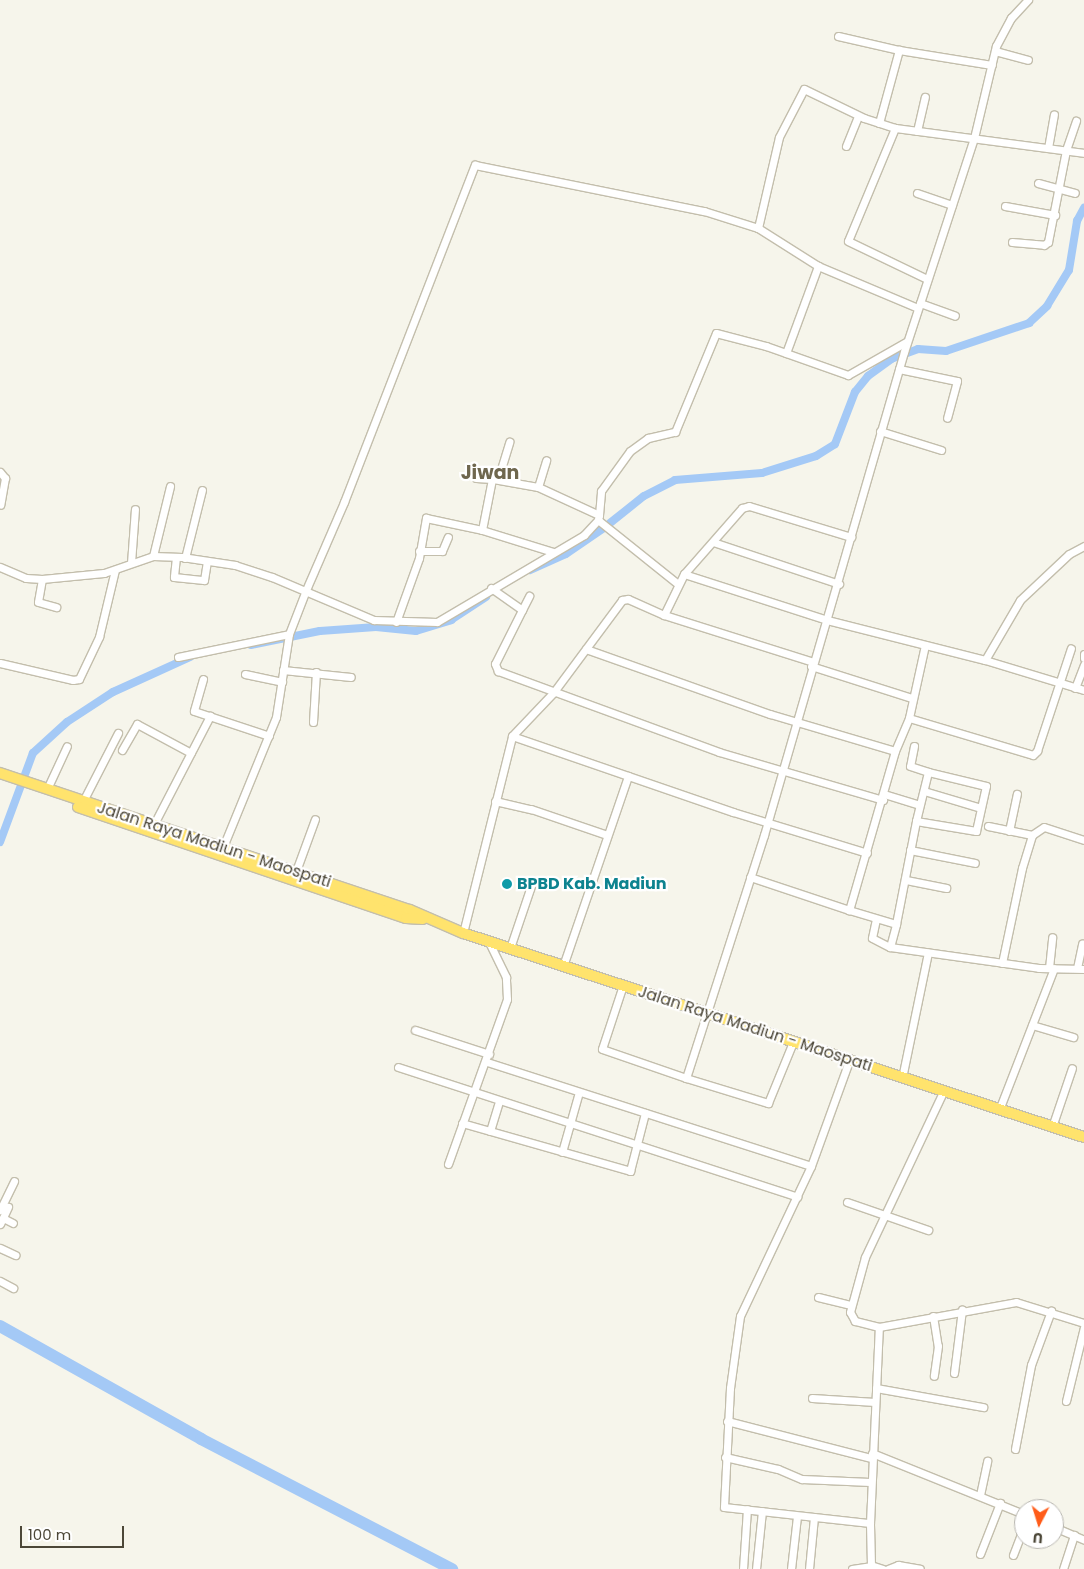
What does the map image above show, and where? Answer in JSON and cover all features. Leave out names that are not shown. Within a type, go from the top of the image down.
[{"type":"highway","name":"Jalan Raya Madiun - Maospati","points":[[0,773],[17,783],[335,889]]},
{"type":"highway","name":"Jalan Raya Madiun - Maospati","points":[[0,780],[47,789],[81,804],[154,824],[296,871],[406,918],[426,919],[489,942],[1084,1138]]},
{"type":"street","points":[[686,1078],[750,878],[812,664],[839,584],[880,431],[907,342],[974,138],[995,51],[1011,18],[1028,0]]},
{"type":"street","points":[[838,36],[900,50],[992,65]]},
{"type":"street","points":[[879,123],[900,50]]},
{"type":"street","points":[[995,51],[1028,60]]},
{"type":"street","points":[[758,228],[779,137],[801,92],[808,90],[858,116],[895,128],[1066,150],[1084,154]]},
{"type":"street","points":[[917,131],[925,97]]},
{"type":"street","points":[[1048,148],[1054,115]]},
{"type":"street","points":[[846,146],[858,116]]},
{"type":"street","points":[[1012,242],[1046,245],[1061,188],[1066,150],[1076,121]]},
{"type":"street","points":[[895,128],[848,241],[927,279]]},
{"type":"street","points":[[223,847],[279,708],[289,635],[344,502],[475,165],[704,211],[758,228],[818,266],[919,306],[955,316]]},
{"type":"street","points":[[1038,183],[1075,193]]},
{"type":"street","points":[[916,193],[952,205]]},
{"type":"street","points":[[1005,206],[1055,215]]},
{"type":"street","points":[[786,352],[818,266]]},
{"type":"street","points":[[0,567],[26,578],[42,579],[115,570],[153,556],[185,558],[234,565],[306,590],[368,618],[396,622],[436,622],[584,535],[598,518],[602,491],[630,451],[648,438],[675,432],[716,332],[786,352],[848,375],[907,342]]},
{"type":"street","points":[[900,366],[957,381],[946,418]]},
{"type":"street","points":[[880,431],[941,450]]},
{"type":"street","points":[[482,530],[495,479],[509,442]]},
{"type":"street","points":[[538,486],[546,460]]},
{"type":"street","points":[[0,472],[5,478],[0,505]]},
{"type":"street","points":[[476,478],[538,486],[598,518],[678,584]]},
{"type":"street","points":[[153,556],[170,486]]},
{"type":"street","points":[[185,558],[202,490]]},
{"type":"street","points":[[664,615],[684,574],[742,508],[749,506],[851,537]]},
{"type":"street","points":[[131,563],[135,509]]},
{"type":"street","points":[[396,622],[419,551],[426,518],[482,530],[553,552]]},
{"type":"street","points":[[419,551],[442,551],[448,537]]},
{"type":"street","points":[[713,542],[839,584]]},
{"type":"street","points":[[985,660],[1020,600],[1068,554],[1084,546]]},
{"type":"street","points":[[176,557],[174,577],[204,580],[207,561]]},
{"type":"street","points":[[0,663],[79,679],[99,637],[115,570]]},
{"type":"street","points":[[684,574],[827,620],[985,660],[1084,690]]},
{"type":"street","points":[[42,579],[38,602],[56,607]]},
{"type":"street","points":[[492,588],[522,610]]},
{"type":"street","points":[[529,596],[505,639],[494,668],[553,693],[782,771],[919,805]]},
{"type":"street","points":[[462,933],[512,736],[553,693],[622,600],[628,599],[664,615],[912,698]]},
{"type":"street","points":[[178,657],[289,635]]},
{"type":"street","points":[[849,910],[895,751],[909,718],[925,645]]},
{"type":"street","points":[[909,718],[1033,755],[1037,751],[1071,648]]},
{"type":"street","points":[[586,649],[796,721],[895,751]]},
{"type":"street","points":[[1076,688],[1084,665]]},
{"type":"street","points":[[283,670],[352,677]]},
{"type":"street","points":[[314,722],[316,672]]},
{"type":"street","points":[[245,674],[282,682]]},
{"type":"street","points":[[203,679],[193,709],[269,736]]},
{"type":"street","points":[[154,824],[210,716]]},
{"type":"street","points":[[122,750],[138,724],[191,753]]},
{"type":"street","points":[[81,804],[118,733]]},
{"type":"street","points":[[512,736],[767,822],[867,853]]},
{"type":"street","points":[[47,789],[66,746]]},
{"type":"street","points":[[914,746],[910,766],[986,786],[982,808],[974,832],[916,821]]},
{"type":"street","points":[[890,947],[906,880],[919,805],[928,772]]},
{"type":"street","points":[[563,966],[628,776]]},
{"type":"street","points":[[924,791],[982,808]]},
{"type":"street","points":[[1010,831],[1017,794]]},
{"type":"street","points":[[495,801],[531,809],[607,835]]},
{"type":"street","points":[[296,871],[315,819]]},
{"type":"street","points":[[988,826],[1032,835]]},
{"type":"street","points":[[1002,963],[1022,868],[1032,835],[1044,827],[1084,840]]},
{"type":"street","points":[[910,850],[975,863]]},
{"type":"street","points":[[750,878],[896,924]]},
{"type":"street","points":[[906,880],[946,888]]},
{"type":"street","points":[[510,948],[532,883]]},
{"type":"street","points":[[876,919],[872,938],[890,947],[1002,963],[1052,968],[1080,968],[1082,944]]},
{"type":"street","points":[[999,1110],[1052,968],[1052,937]]},
{"type":"street","points":[[448,1164],[488,1058],[508,990],[506,978],[489,942]]},
{"type":"street","points":[[902,1078],[928,953]]},
{"type":"street","points":[[623,985],[602,1049],[686,1078],[768,1103],[793,1042]]},
{"type":"street","points":[[1032,1025],[1073,1037]]},
{"type":"street","points":[[415,1030],[579,1092],[811,1166]]},
{"type":"street","points":[[848,1061],[811,1166],[740,1316],[728,1421],[724,1507],[870,1523]]},
{"type":"street","points":[[398,1068],[797,1197]]},
{"type":"street","points":[[1052,1127],[1072,1068]]},
{"type":"street","points":[[562,1152],[579,1092]]},
{"type":"street","points":[[943,1092],[865,1256],[850,1312],[856,1321],[879,1327],[962,1310],[1016,1302],[1051,1311],[1084,1323]]},
{"type":"street","points":[[490,1131],[499,1102]]},
{"type":"street","points":[[462,1123],[630,1171],[645,1113]]},
{"type":"street","points":[[0,1210],[14,1181]]},
{"type":"street","points":[[847,1202],[928,1230]]},
{"type":"street","points":[[8,1207],[1,1221],[13,1222]]},
{"type":"street","points":[[0,1248],[15,1255]]},
{"type":"street","points":[[0,1282],[13,1288]]},
{"type":"street","points":[[818,1297],[851,1305]]},
{"type":"street","points":[[954,1373],[962,1310]]},
{"type":"street","points":[[1015,1449],[1031,1365],[1051,1311]]},
{"type":"street","points":[[933,1316],[938,1346],[934,1376]]},
{"type":"street","points":[[872,1566],[870,1482],[879,1327]]},
{"type":"street","points":[[1066,1401],[1084,1327]]},
{"type":"street","points":[[876,1388],[983,1407]]},
{"type":"street","points":[[812,1398],[875,1402]]},
{"type":"street","points":[[728,1421],[871,1455],[1014,1509]]},
{"type":"street","points":[[725,1457],[778,1469],[802,1479],[870,1482]]},
{"type":"street","points":[[980,1495],[987,1461]]},
{"type":"street","points":[[980,1554],[1000,1503]]},
{"type":"street","points":[[743,1569],[747,1509]]},
{"type":"street","points":[[756,1569],[762,1511]]},
{"type":"street","points":[[791,1569],[797,1516]]},
{"type":"street","points":[[809,1569],[814,1517]]},
{"type":"street","points":[[1064,1531],[1084,1540]]},
{"type":"street","points":[[1063,1569],[1074,1535]]},
{"type":"street","points":[[1013,1555],[1015,1549]]},
{"type":"street","points":[[888,1569],[898,1564],[920,1569]]},
{"type":"street","points":[[852,1569],[872,1566],[882,1569]]},
{"type":"waterway","points":[[610,523],[644,496],[675,480],[762,473],[816,456],[835,444],[855,392],[868,376],[891,359],[918,349],[946,351],[1029,323],[1047,306],[1069,270],[1077,221],[1084,208]]},
{"type":"waterway","points":[[530,570],[566,554],[604,528]]},
{"type":"waterway","points":[[251,645],[320,631],[376,627],[416,631],[451,620],[486,597]]},
{"type":"waterway","points":[[0,842],[33,753],[67,722],[113,692],[190,657]]},
{"type":"waterway","points":[[0,1326],[201,1439],[452,1569]]},
{"type":"place","name":"BPBD Kab. Madiun","points":[[507,884]]},
{"type":"district","name":"Jiwan","points":[[490,473]]}]
